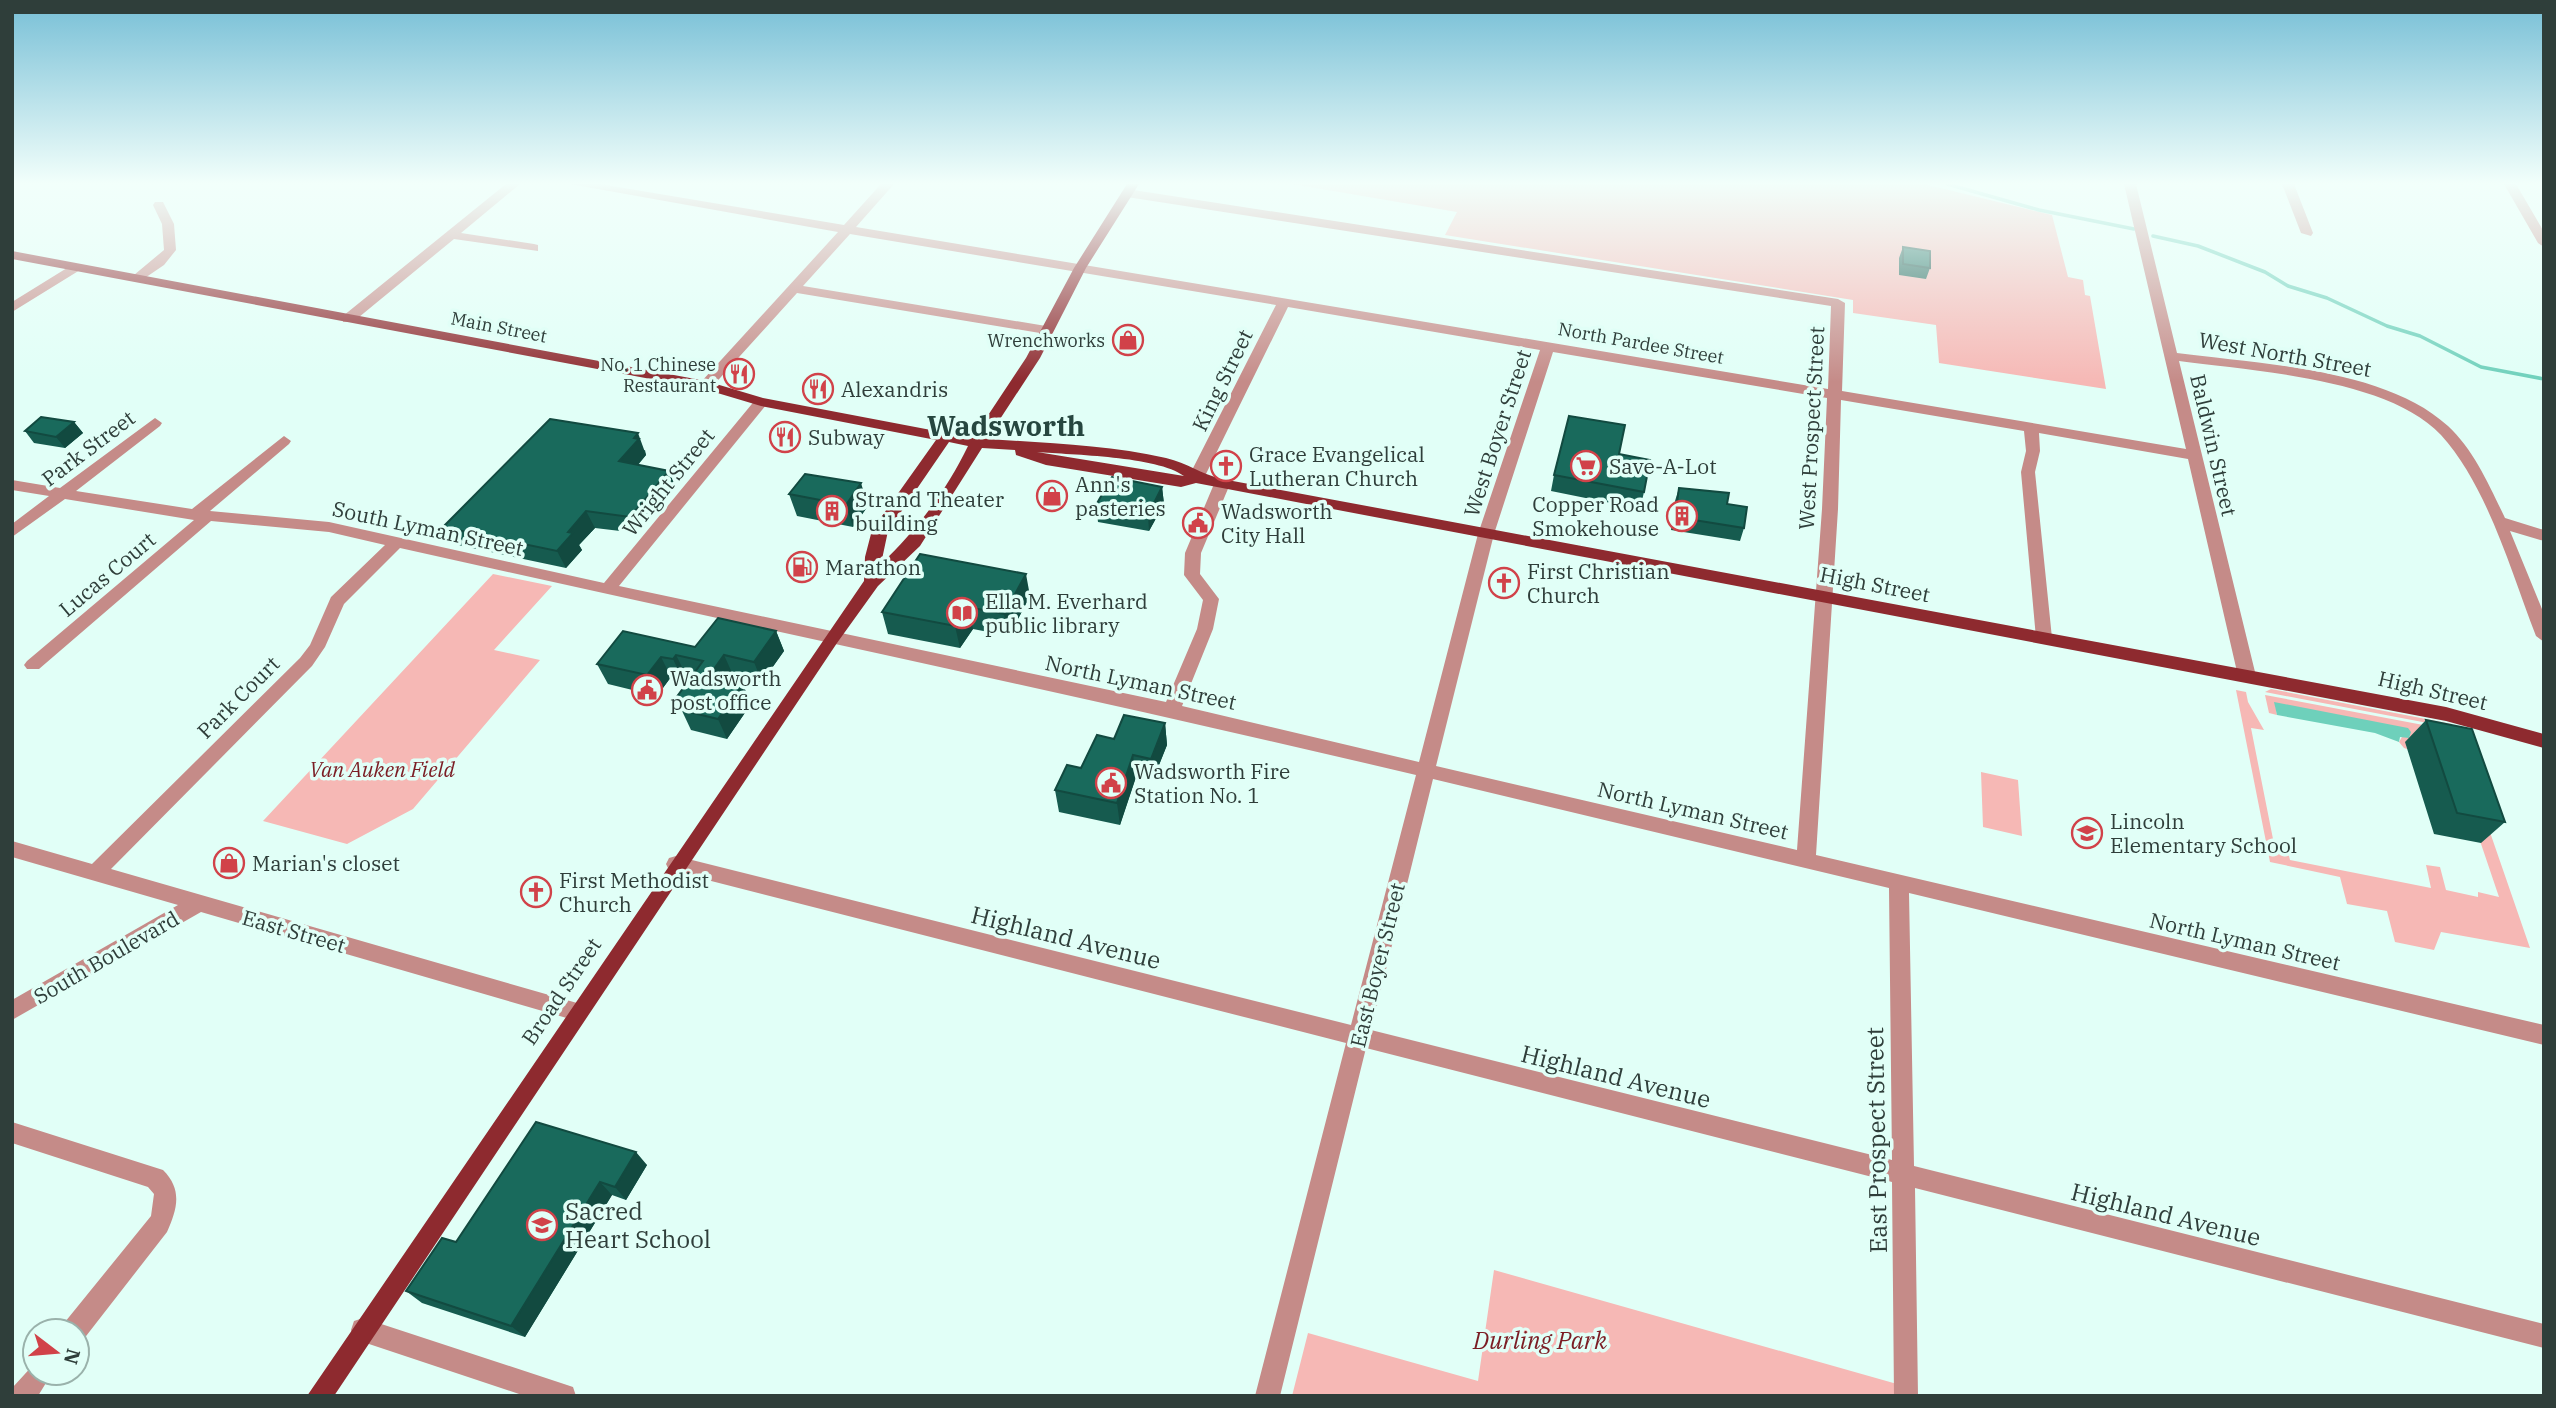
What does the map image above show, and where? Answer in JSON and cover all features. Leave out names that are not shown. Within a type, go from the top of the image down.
[{"type":"main road","name":"Broad Street","points":[[319,1396],[676,864],[831,639],[872,582],[905,552],[968,462],[977,443],[1033,358],[1092,250]]},
{"type":"main road","name":"Main Street","points":[[12,255],[706,385],[761,402],[977,443]]},
{"type":"main road","name":"Broad Street","points":[[872,582],[880,530],[945,437]]},
{"type":"main road","name":"High Street","points":[[977,443],[1004,447],[1046,460],[1181,482],[1196,478],[2446,714],[2544,741]]},
{"type":"main road","points":[[876,548],[887,554],[905,552]]},
{"type":"street","points":[[139,278],[160,262],[170,250]]},
{"type":"street","points":[[348,319],[433,250]]},
{"type":"street","points":[[706,385],[828,250]]},
{"type":"street","name":"North Pardee Street","points":[[967,250],[2195,455]]},
{"type":"street","name":"West Prospect Street","points":[[1507,250],[1838,303],[1836,395],[1824,597]]},
{"type":"street","name":"Baldwin Street","points":[[2146,250],[2246,676]]},
{"type":"street","points":[[12,309],[75,267]]},
{"type":"street","points":[[793,288],[1046,330]]},
{"type":"street","name":"King Street","points":[[1196,478],[1285,302]]},
{"type":"street","name":"West Boyer Street","points":[[1486,534],[1548,347]]},
{"type":"street","name":"West North Street","points":[[2172,356],[2352,384],[2404,402],[2444,430],[2498,521],[2544,636]]},
{"type":"street","name":"Wright Street","points":[[608,589],[761,402]]},
{"type":"street","name":"Park Street","points":[[12,531],[155,423]]},
{"type":"street","points":[[2031,427],[2033,452],[2028,472],[2044,638]]},
{"type":"street","name":"Lucas Court","points":[[33,665],[284,441]]},
{"type":"street","points":[[1171,710],[1205,629],[1211,599],[1192,575],[1193,553],[1222,484]]},
{"type":"street","name":"South Lyman Street","points":[[12,485],[202,515],[329,527],[831,639]]},
{"type":"street","points":[[2498,521],[2544,536]]},
{"type":"street","name":"East Boyer Street","points":[[1267,1396],[1486,534]]},
{"type":"street","name":"Park Court","points":[[95,873],[306,662],[321,640],[337,601],[397,542]]},
{"type":"street","points":[[1806,860],[1824,597]]},
{"type":"street","name":"North Lyman Street","points":[[831,639],[1171,710],[2544,1035]]},
{"type":"street","name":"East Street","points":[[12,849],[577,1012]]},
{"type":"street","name":"Highland Avenue","points":[[676,864],[2544,1336]]},
{"type":"street","name":"East Prospect Street","points":[[1899,883],[1906,1396]]},
{"type":"street","name":"South Boulevard","points":[[12,1011],[199,904]]},
{"type":"street","points":[[12,1132],[155,1178],[164,1185],[167,1195],[166,1208],[159,1224],[85,1317]]},
{"type":"street","points":[[363,1330],[564,1396]]},
{"type":"green space","points":[[1537,250],[2061,250],[2068,277],[2083,280],[2085,295],[2090,296],[2106,389],[1939,363],[1936,325],[1853,313],[1853,300]]},
{"type":"green space","name":"Van Auken Field","points":[[493,574],[552,586],[494,650],[540,660],[413,809],[347,844],[263,821]]},
{"type":"green space","points":[[2271,689],[2452,724],[2454,728],[2265,692]]},
{"type":"green space","points":[[2236,690],[2246,692],[2248,702],[2264,730],[2251,728],[2275,849],[2288,852],[2290,860],[2431,888],[2426,865],[2440,867],[2446,890],[2478,897],[2478,892],[2499,897],[2456,770],[2406,742],[2407,749],[2404,748],[2399,742],[2402,737],[2275,703],[2277,715],[2269,713],[2265,695],[2455,731],[2530,948],[2441,932],[2434,950],[2395,942],[2387,911],[2347,904],[2340,877],[2270,862]]},
{"type":"green space","points":[[1981,772],[2018,780],[2022,836],[1983,827]]},
{"type":"green space","name":"Durling Park","points":[[1494,1270],[1897,1384],[1897,1396],[1292,1396],[1308,1333],[1478,1381]]},
{"type":"shaded area","points":[[2274,702],[2408,728],[2411,732],[2409,738],[2400,737],[2399,742],[2375,733],[2277,715]]},
{"type":"building","points":[[1903,250],[1930,251],[1930,268],[1903,264]]},
{"type":"building","points":[[1569,416],[1625,425],[1619,454],[1650,460],[1644,492],[1554,475]]},
{"type":"building","points":[[41,417],[74,422],[56,437],[25,431]]},
{"type":"building","points":[[550,419],[638,433],[634,438],[639,439],[619,461],[669,471],[630,517],[586,511],[568,532],[573,533],[557,551],[443,527]]},
{"type":"building","points":[[805,474],[861,483],[846,505],[789,494]]},
{"type":"building","points":[[1112,477],[1162,487],[1148,515],[1096,505]]},
{"type":"building","points":[[1679,488],[1729,493],[1727,504],[1747,507],[1744,528],[1675,517]]},
{"type":"building","points":[[920,554],[1026,574],[1004,614],[968,607],[955,626],[882,612]]},
{"type":"building","points":[[718,618],[776,631],[754,662],[724,655],[709,676],[743,684],[718,719],[681,710],[688,701],[676,698],[703,661],[676,655],[673,659],[661,657],[647,675],[597,664],[623,631],[695,647]]},
{"type":"building","points":[[1124,715],[1165,723],[1151,759],[1133,755],[1117,803],[1055,790],[1067,765],[1081,768],[1097,735],[1114,739]]},
{"type":"building","points":[[2426,720],[2472,729],[2505,822],[2457,813]]},
{"type":"building","name":"Sacred Heart School","points":[[536,1122],[636,1152],[615,1187],[600,1182],[511,1326],[406,1291],[442,1238],[456,1242]]},
{"type":"waterway","points":[[2208,250],[2265,272],[2288,286],[2327,298],[2387,326],[2420,336],[2481,367],[2544,379]]},
{"type":"place","name":"Wrenchworks","points":[[1128,340]]},
{"type":"place","name":"No. 1 Chinese Restaurant","points":[[739,374]]},
{"type":"place","name":"Alexandris","points":[[818,389]]},
{"type":"place","name":"Subway","points":[[785,437]]},
{"type":"place","name":"Grace Evangelical Lutheran Church","points":[[1226,466]]},
{"type":"place","name":"Save-A-Lot","points":[[1586,466]]},
{"type":"place","name":"Ann's pasteries","points":[[1052,496]]},
{"type":"place","name":"Strand Theater building","points":[[832,511]]},
{"type":"place","name":"Copper Road Smokehouse","points":[[1682,516]]},
{"type":"place","name":"Wadsworth City Hall","points":[[1198,523]]},
{"type":"place","name":"Marathon","points":[[802,567]]},
{"type":"place","name":"First Christian Church","points":[[1504,583]]},
{"type":"place","name":"Ella M. Everhard public library","points":[[962,613]]},
{"type":"place","name":"Wadsworth post office","points":[[647,690]]},
{"type":"place","name":"Wadsworth Fire Station No. 1","points":[[1111,783]]},
{"type":"place","name":"Lincoln Elementary School","points":[[2087,833]]},
{"type":"place","name":"Marian's closet","points":[[229,863]]},
{"type":"place","name":"First Methodist Church","points":[[536,892]]},
{"type":"place","name":"Sacred Heart School","points":[[542,1225]]},
{"type":"district","name":"Wadsworth","points":[[1006,425]]}]
